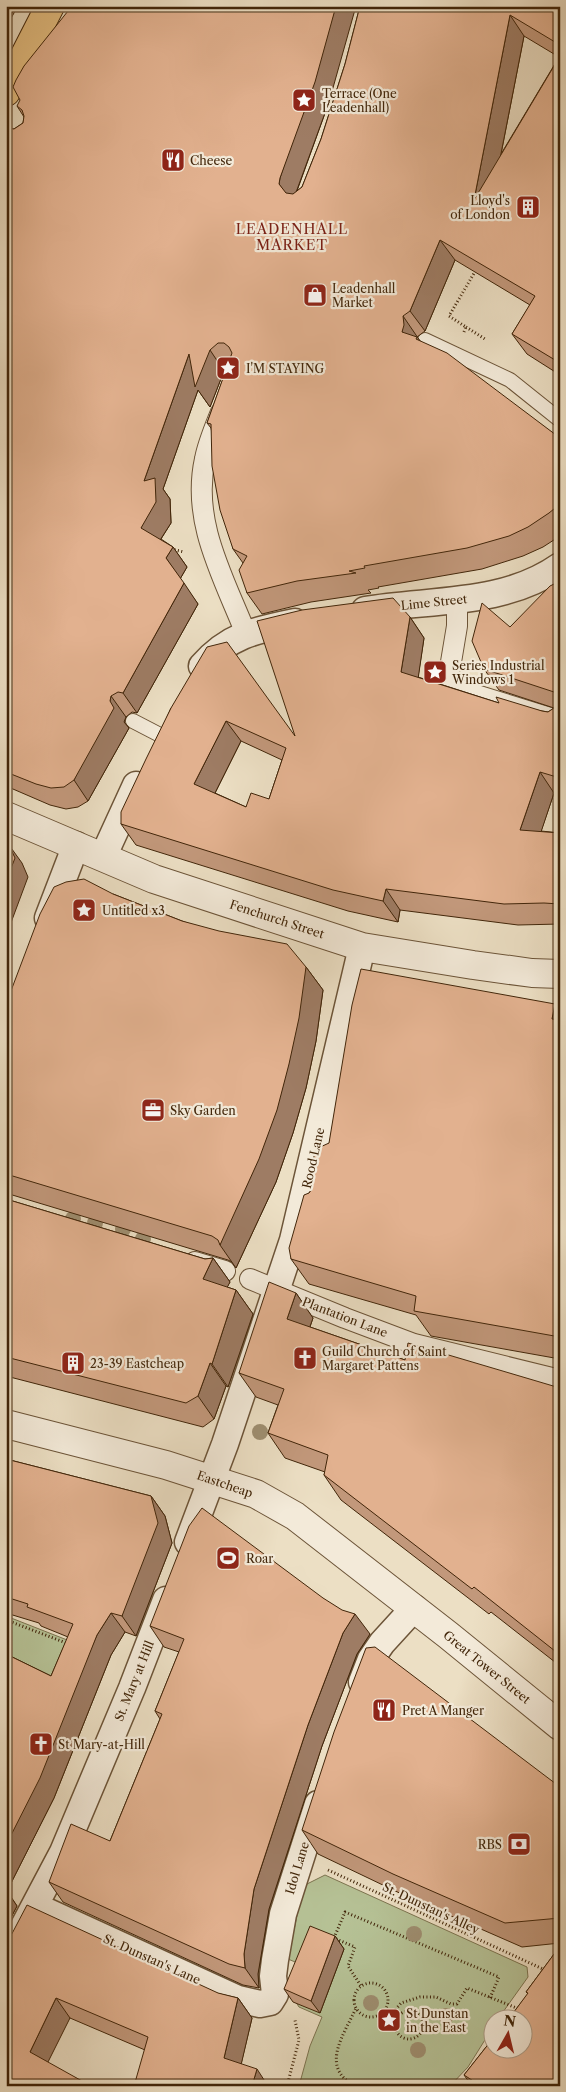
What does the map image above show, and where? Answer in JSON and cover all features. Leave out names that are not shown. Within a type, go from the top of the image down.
[{"type":"main road","points":[[6,92],[50,6]]},
{"type":"street","points":[[228,394],[205,459],[201,483],[202,510],[214,558],[246,634]]},
{"type":"street","name":"Lime Street","points":[[344,613],[513,590],[542,579],[560,566]]},
{"type":"street","points":[[457,599],[457,626],[448,686],[560,721]]},
{"type":"street","points":[[186,686],[216,650],[246,634],[318,618]]},
{"type":"street","points":[[103,857],[172,710]]},
{"type":"street","name":"Fenchurch Street","points":[[6,816],[173,885],[362,947],[532,973],[560,974]]},
{"type":"street","points":[[41,938],[76,845]]},
{"type":"street","name":"Rood Lane","points":[[212,1479],[277,1290],[309,1207],[362,947]]},
{"type":"street","points":[[177,1256],[225,1271]]},
{"type":"street","name":"Plantation Lane","points":[[250,1279],[414,1344],[560,1380]]},
{"type":"street","name":"Eastcheap","points":[[6,1424],[166,1465],[256,1494],[295,1516],[414,1608]]},
{"type":"street","name":"St. Mary at Hill","points":[[6,1960],[63,1852],[132,1688],[212,1479]]},
{"type":"street","points":[[353,1706],[371,1659],[382,1643],[414,1608]]},
{"type":"street","name":"Great Tower Street","points":[[414,1608],[560,1726]]},
{"type":"street","name":"Idol Lane","points":[[270,2002],[275,1994],[273,1976],[283,1914],[325,1782]]},
{"type":"street","name":"St. Dunstan's Lane","points":[[35,1906],[238,1998],[260,2004],[270,2002]]},
{"type":"lane","points":[[425,340],[510,380],[560,420]]},
{"type":"lane","points":[[133,721],[152,752]]},
{"type":"path","points":[[462,335],[466,327],[449,316],[479,266]]},
{"type":"path","points":[[6,1620],[76,1647]]},
{"type":"path","name":"St. Dunstan's Alley","points":[[300,1857],[546,1970]]},
{"type":"path","points":[[334,1939],[345,1912],[499,1977],[490,1998]]},
{"type":"path","points":[[326,1936],[355,1947],[348,1966],[361,1986]]},
{"type":"path","points":[[371,1983],[382,1986],[388,1995],[388,2007],[381,2015],[370,2018],[359,2013],[354,1996],[361,1986],[371,1983]]},
{"type":"path","points":[[391,2016],[401,2003],[420,1997],[436,1997],[451,2004],[457,2004],[467,1988],[519,2010]]},
{"type":"path","points":[[354,2086],[343,2078],[337,2069],[335,2056],[356,2008]]},
{"type":"path","points":[[385,2011],[396,2019]]},
{"type":"path","points":[[402,2012],[415,2012],[422,2018],[424,2023],[422,2032],[414,2038],[400,2036],[395,2028],[396,2019],[402,2012]]},
{"type":"path","points":[[287,2086],[299,2040]]},
{"type":"green space","points":[[6,1616],[85,1647],[65,1694],[6,1664]]},
{"type":"green space","points":[[325,1875],[527,1967],[528,1977],[504,2010],[484,2010],[484,2041],[468,2067],[450,2086],[299,2086],[310,2046],[322,2017],[299,2007],[292,1996],[307,1967],[288,1959],[303,1886]]},
{"type":"building","points":[[72,6],[336,6],[315,82],[280,178],[279,184],[286,193],[293,194],[302,187],[321,139],[345,64],[360,6],[560,6],[560,45],[510,15],[474,200],[560,56],[560,363],[512,334],[535,296],[440,240],[410,311],[403,316],[404,325],[402,332],[417,337],[416,339],[447,353],[560,438],[560,504],[528,527],[509,536],[467,548],[364,566],[365,568],[349,571],[356,573],[297,581],[247,593],[239,570],[247,556],[233,549],[220,510],[212,466],[211,424],[207,423],[232,353],[224,343],[218,343],[210,350],[195,387],[189,354],[144,481],[155,478],[156,502],[141,528],[173,547],[166,558],[184,583],[123,693],[118,692],[111,696],[110,701],[114,708],[74,780],[64,787],[51,788],[6,772],[6,129],[14,129],[23,123],[24,116],[22,110],[17,106],[20,100],[13,87],[16,80],[24,66]]},
{"type":"building","points":[[560,581],[560,778],[540,772],[520,830],[560,833],[560,904],[504,904],[386,889],[383,901],[333,890],[121,824],[121,812],[146,759],[171,708],[207,647],[227,642],[295,736],[257,621],[302,610],[393,598],[410,617],[401,672],[499,703],[496,697],[548,712],[557,703],[557,697],[554,692],[484,669],[472,641],[482,603],[510,627],[550,586]],"holes":[[[226,721],[286,748],[269,799],[251,793],[246,807],[194,784]]]},
{"type":"building","points":[[6,844],[9,845],[15,858],[6,881]]},
{"type":"building","name":"Sky Garden","points":[[84,879],[113,894],[182,921],[219,931],[287,944],[306,967],[299,1018],[277,1110],[259,1159],[220,1245],[218,1240],[212,1236],[6,1174],[6,1004],[40,914],[54,887],[66,882]]},
{"type":"building","points":[[361,969],[555,1004],[552,1019],[560,1020],[560,1337],[414,1311],[416,1296],[291,1259],[289,1248],[304,1195],[312,1189],[312,1184],[308,1179],[316,1149],[329,1143],[352,1005]]},
{"type":"building","points":[[6,1199],[205,1259],[213,1258],[203,1279],[236,1290],[212,1364],[210,1363],[198,1396],[186,1403],[6,1357]]},
{"type":"building","points":[[269,1282],[296,1293],[287,1319],[405,1360],[408,1343],[560,1388],[560,1655],[474,1587],[472,1589],[324,1475],[328,1455],[268,1433],[284,1389],[239,1373]]},
{"type":"building","points":[[6,1459],[151,1496],[158,1523],[122,1616],[111,1613],[97,1635],[40,1778],[6,1845],[6,1654],[51,1676],[73,1624],[27,1607],[28,1604],[6,1597]]},
{"type":"building","points":[[202,1508],[323,1598],[342,1610],[355,1614],[343,1633],[308,1725],[254,1889],[244,1954],[245,1968],[229,1964],[49,1882],[71,1824],[110,1841],[162,1714],[155,1711],[184,1639],[150,1626],[189,1526]]},
{"type":"building","points":[[375,1647],[560,1787],[560,1918],[505,1923],[393,1874],[302,1830],[334,1732],[366,1648]]},
{"type":"building","points":[[27,1905],[218,1993],[238,1998],[224,2058],[257,2069],[252,2086],[134,2086],[148,2037],[56,1998],[30,2052],[91,2086],[6,2086],[6,1945]]},
{"type":"building","points":[[310,1926],[335,1936],[311,2001],[284,1989]]},
{"type":"building","points":[[560,1946],[560,2086],[481,2086],[464,2075],[484,2050],[484,2060],[534,2060],[534,2010],[515,2010],[528,1993],[526,1992]]},
{"type":"place","name":"Terrace (One Leadenhall)","points":[[304,100]]},
{"type":"place","name":"Cheese","points":[[173,160]]},
{"type":"place","name":"Lloyd's of London","points":[[528,207]]},
{"type":"place","name":"Leadenhall Market","points":[[315,295]]},
{"type":"place","name":"I'M STAYING","points":[[228,368]]},
{"type":"place","name":"Series Industrial Windows 1","points":[[435,672]]},
{"type":"place","name":"Untitled x3","points":[[84,910]]},
{"type":"place","name":"Sky Garden","points":[[153,1110]]},
{"type":"place","name":"Guild Church of Saint Margaret Pattens","points":[[305,1358]]},
{"type":"place","name":"23-39 Eastcheap","points":[[73,1363]]},
{"type":"place","name":"Roar","points":[[228,1558]]},
{"type":"place","name":"Pret A Manger","points":[[384,1710]]},
{"type":"place","name":"St Mary-at-Hill","points":[[41,1744]]},
{"type":"place","name":"RBS","points":[[519,1844]]},
{"type":"place","name":"St Dunstan in the East","points":[[389,2020]]},
{"type":"district","name":"LEADENHALL MARKET","points":[[292,237]]}]
